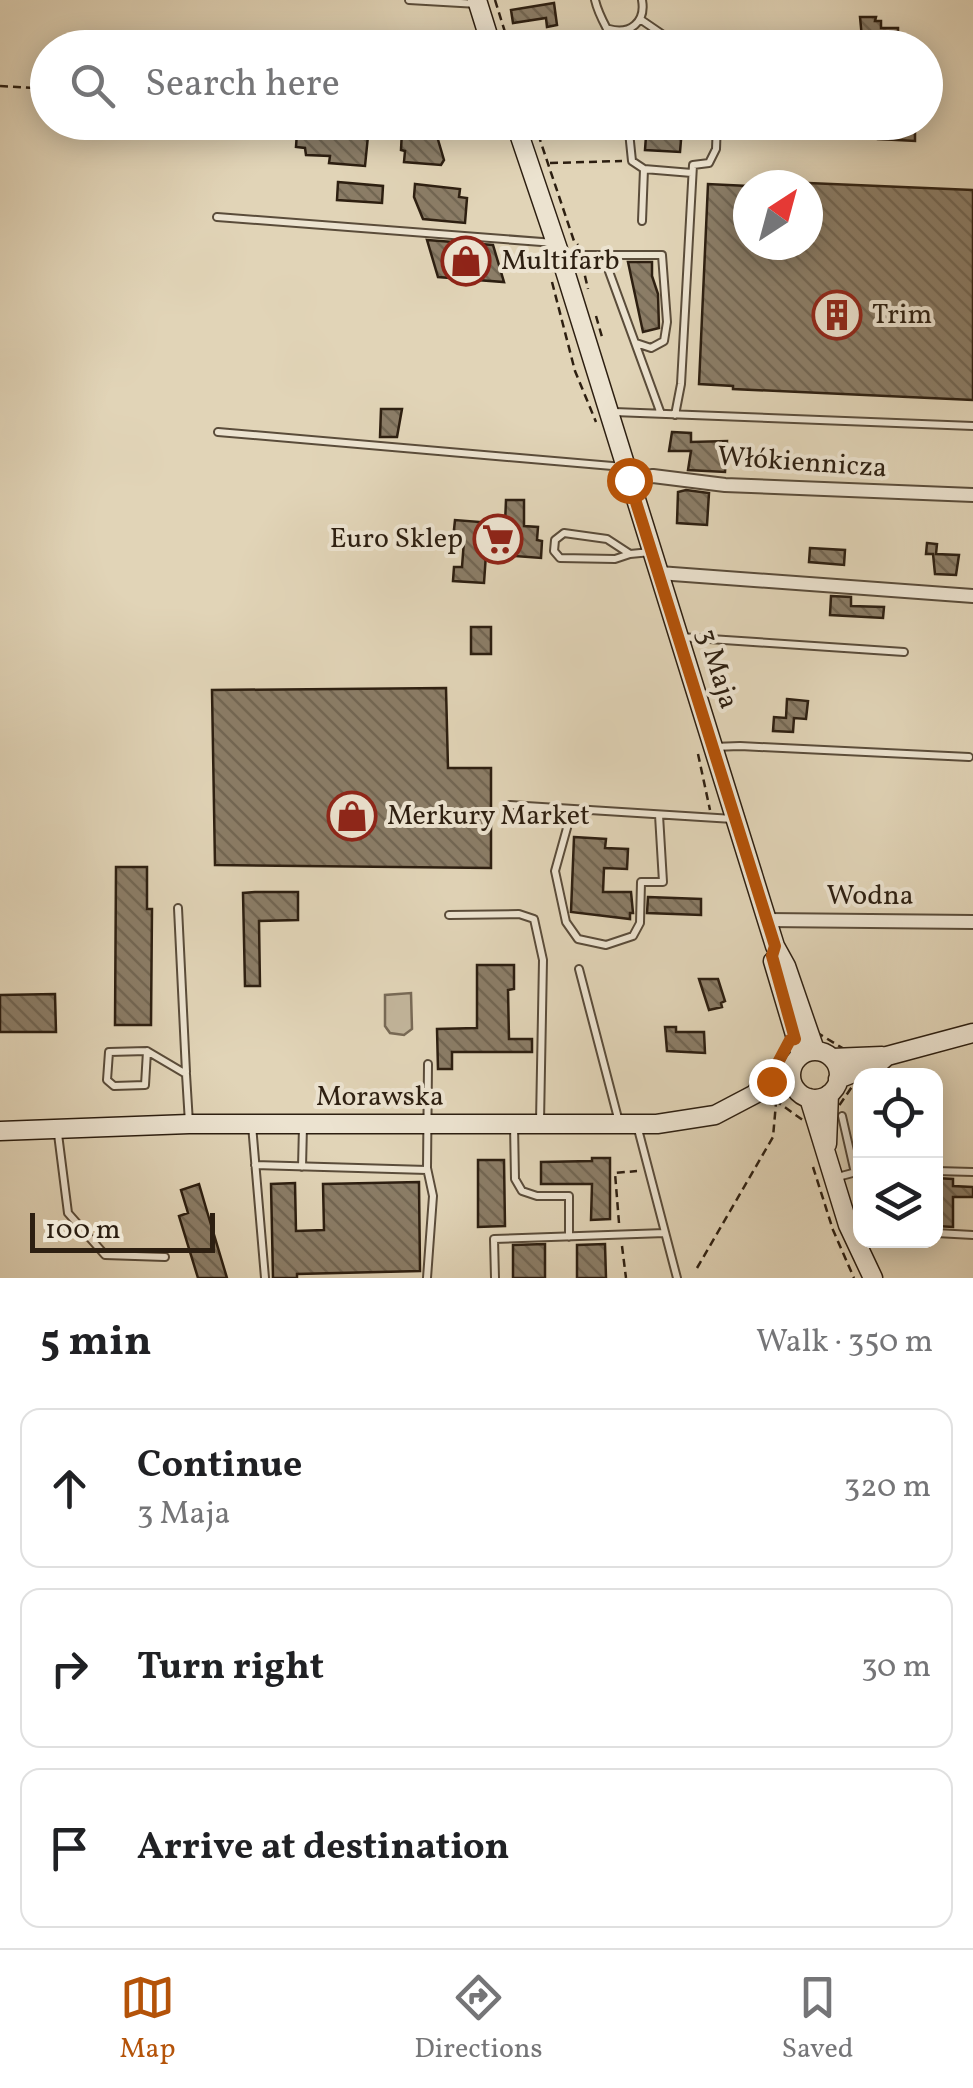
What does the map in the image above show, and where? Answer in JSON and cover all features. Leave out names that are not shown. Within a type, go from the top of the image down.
[{"type":"street","points":[[484,1],[489,30]]},
{"type":"street","name":"3 Maja","points":[[521,140],[558,249],[603,419],[627,474],[775,946],[786,966],[810,1047],[838,1070],[834,1087]]},
{"type":"street","name":"Włókiennicza","points":[[627,474],[744,486],[973,496]]},
{"type":"street","points":[[659,573],[973,596]]},
{"type":"street","name":"Wodna","points":[[767,920],[973,922]]},
{"type":"street","points":[[828,1118],[798,1087],[810,1047],[855,1066],[973,1033]]},
{"type":"street","name":"Morawska","points":[[0,1130],[188,1124],[658,1124],[715,1115],[755,1094],[760,1086],[775,1092],[798,1087],[834,1087],[855,1066]]},
{"type":"street","points":[[834,1087],[826,1150],[853,1227]]},
{"type":"street","points":[[861,1248],[873,1278]]},
{"type":"lane","points":[[408,0],[484,1]]},
{"type":"lane","points":[[594,0],[598,16],[608,29],[616,30]]},
{"type":"lane","points":[[625,30],[640,19],[642,0]]},
{"type":"lane","points":[[640,19],[655,30]]},
{"type":"lane","points":[[630,140],[632,161],[644,169],[692,172]]},
{"type":"lane","points":[[676,415],[682,384],[692,165],[709,163],[716,140]]},
{"type":"lane","points":[[642,221],[644,169]]},
{"type":"lane","points":[[217,217],[603,255],[662,255],[668,322],[664,341],[651,348],[635,342]]},
{"type":"lane","points":[[603,255],[662,414]]},
{"type":"lane","points":[[603,419],[662,414],[973,426]]},
{"type":"lane","points":[[218,432],[627,474]]},
{"type":"lane","points":[[630,554],[607,539],[564,533],[555,540],[554,551],[560,558],[614,559],[652,552]]},
{"type":"lane","points":[[679,637],[904,652]]},
{"type":"lane","points":[[712,747],[969,757]]},
{"type":"lane","points":[[510,805],[734,819]]},
{"type":"lane","points":[[572,810],[554,870],[566,922],[578,939],[606,945],[634,936],[640,923],[641,882],[663,882],[658,815]]},
{"type":"lane","points":[[178,908],[188,1124]]},
{"type":"lane","points":[[448,914],[518,914],[534,919],[543,960],[540,1123]]},
{"type":"lane","points":[[579,969],[628,1123],[648,1170],[678,1278]]},
{"type":"lane","points":[[147,1050],[145,1085],[109,1084],[109,1052],[147,1050],[186,1074]]},
{"type":"lane","points":[[427,1278],[432,1196],[427,1170],[428,1064]]},
{"type":"lane","points":[[828,1118],[853,1163]]},
{"type":"lane","points":[[252,1124],[265,1278]]},
{"type":"lane","points":[[514,1124],[515,1179],[522,1192],[569,1196],[569,1237]]},
{"type":"lane","points":[[302,1167],[303,1125]]},
{"type":"lane","points":[[58,1128],[68,1213],[105,1255],[165,1258]]},
{"type":"lane","points":[[255,1166],[427,1170]]},
{"type":"lane","points":[[943,1171],[973,1172]]},
{"type":"lane","points":[[833,1178],[853,1173]]},
{"type":"lane","points":[[495,1278],[494,1239],[665,1233]]},
{"type":"lane","points":[[943,1233],[973,1234]]},
{"type":"path","points":[[484,1],[500,30]]},
{"type":"path","points":[[0,86],[30,88]]},
{"type":"path","points":[[549,163],[632,161]]},
{"type":"path","points":[[552,284],[587,407],[603,419]]},
{"type":"path","points":[[816,1032],[849,1052],[855,1066],[858,1078],[828,1118],[804,1121],[779,1104],[769,1073],[790,1040],[810,1047],[816,1032]]},
{"type":"path","points":[[696,1268],[773,1137],[775,1092]]},
{"type":"path","points":[[626,1278],[615,1173],[648,1170]]},
{"type":"shaded area","points":[[411,993],[412,1029],[404,1035],[390,1033],[385,1026],[385,995]]},
{"type":"building","points":[[554,3],[557,25],[547,27],[546,18],[513,23],[511,10]]},
{"type":"building","points":[[860,17],[876,17],[881,28],[898,28],[898,30],[861,30]]},
{"type":"building","points":[[296,140],[368,140],[365,166],[329,163],[330,156],[306,155],[305,148],[296,147]]},
{"type":"building","points":[[402,140],[438,140],[444,160],[441,165],[404,162],[405,151],[401,150]]},
{"type":"building","points":[[646,140],[681,140],[680,152],[645,150]]},
{"type":"building","points":[[338,182],[383,186],[382,203],[337,200]]},
{"type":"building","points":[[415,184],[460,189],[459,197],[467,198],[465,223],[423,219],[414,197]]},
{"type":"building","name":"Trim","points":[[708,184],[733,185],[733,260],[823,260],[823,184],[973,190],[973,400],[733,389],[699,384]]},
{"type":"building","name":"Multifarb","points":[[427,240],[493,245],[504,282],[438,277]]},
{"type":"building","points":[[628,262],[652,262],[659,328],[643,332]]},
{"type":"building","points":[[381,409],[402,409],[397,437],[380,437]]},
{"type":"building","points":[[672,432],[691,433],[691,442],[727,441],[725,472],[688,470],[691,451],[669,451]]},
{"type":"building","points":[[678,492],[709,493],[707,525],[677,523]]},
{"type":"building","name":"Euro Sklep","points":[[506,500],[524,500],[524,526],[538,527],[541,558],[486,554],[484,583],[453,581],[454,567],[462,567],[464,540],[453,539],[455,520],[505,524]]},
{"type":"building","points":[[927,543],[937,544],[936,554],[959,555],[956,575],[935,574],[933,554],[926,554]]},
{"type":"building","points":[[810,548],[845,550],[844,565],[809,562]]},
{"type":"building","points":[[831,596],[851,597],[851,606],[884,607],[883,618],[830,615]]},
{"type":"building","points":[[471,627],[491,627],[491,654],[471,654]]},
{"type":"building","name":"Merkury Market","points":[[446,688],[448,768],[491,768],[491,868],[215,865],[212,690]]},
{"type":"building","points":[[787,699],[808,701],[806,719],[794,718],[793,732],[773,731],[774,717],[786,718]]},
{"type":"building","points":[[574,837],[606,839],[605,848],[628,849],[627,869],[604,868],[603,892],[631,892],[630,919],[571,912]]},
{"type":"building","points":[[116,867],[147,867],[147,909],[152,909],[151,1025],[115,1025]]},
{"type":"building","points":[[298,892],[298,920],[259,921],[260,986],[245,986],[243,893]]},
{"type":"building","points":[[648,897],[701,899],[701,915],[647,913]]},
{"type":"building","points":[[477,965],[514,965],[514,989],[508,990],[509,1039],[532,1039],[532,1052],[452,1052],[452,1069],[438,1069],[437,1029],[477,1028]]},
{"type":"building","points":[[699,979],[718,979],[725,1001],[722,1007],[709,1010]]},
{"type":"building","points":[[55,994],[56,1032],[0,1032],[0,995]]},
{"type":"building","points":[[665,1027],[676,1027],[676,1032],[704,1032],[705,1053],[667,1051]]},
{"type":"building","points":[[610,1158],[610,1219],[591,1220],[592,1184],[541,1184],[541,1162]]},
{"type":"building","points":[[478,1160],[504,1160],[505,1226],[478,1227]]},
{"type":"building","points":[[943,1178],[953,1179],[953,1186],[973,1187],[973,1197],[953,1197],[953,1227],[943,1226]]},
{"type":"building","points":[[419,1182],[420,1271],[273,1278],[271,1184],[295,1183],[296,1231],[324,1230],[323,1184]]},
{"type":"building","points":[[199,1184],[227,1278],[198,1278],[179,1216],[188,1213],[181,1190]]},
{"type":"building","points":[[545,1244],[545,1278],[513,1278],[513,1245]]},
{"type":"building","points":[[605,1244],[606,1278],[577,1278],[577,1245]]},
{"type":"place","name":"Multifarb","points":[[466,261]]},
{"type":"place","name":"Trim","points":[[837,315]]},
{"type":"place","name":"Euro Sklep","points":[[498,539]]},
{"type":"place","name":"Merkury Market","points":[[352,816]]},
{"type":"route","points":[[629,480],[775,946],[772,956],[795,1039],[790,1040],[769,1073],[771,1081]]}]
